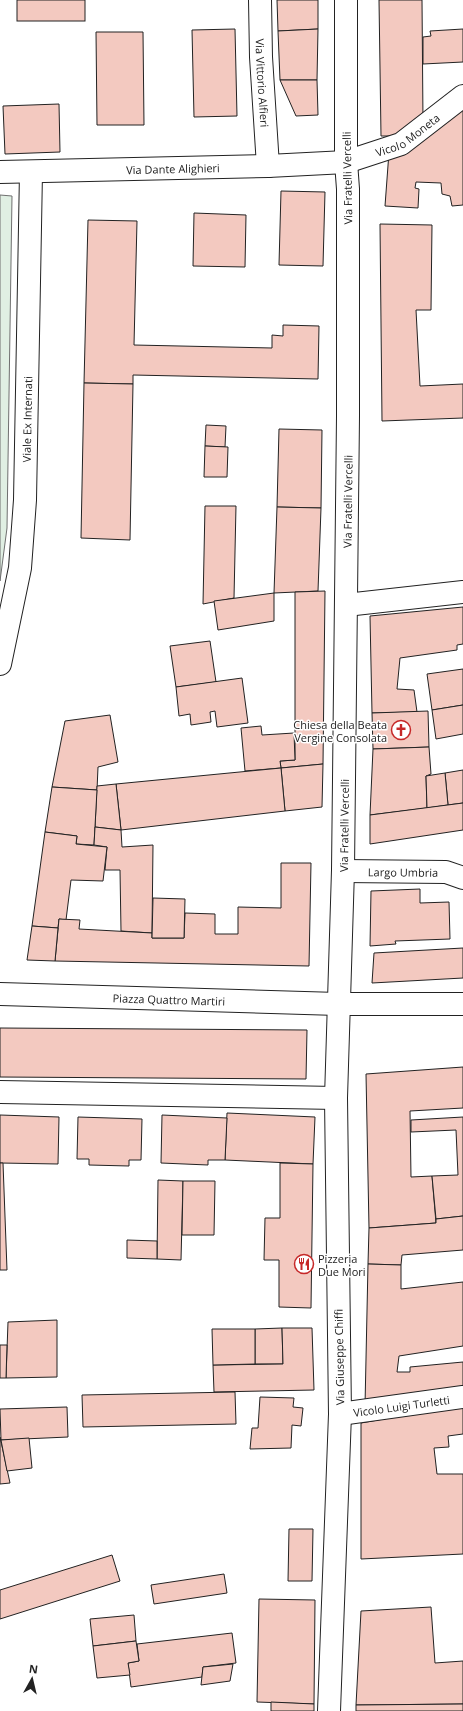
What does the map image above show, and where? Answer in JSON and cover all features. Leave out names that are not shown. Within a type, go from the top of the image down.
[{"type":"street","name":"Via Vittorio Alfieri","points":[[260,0],[261,57],[268,166]]},
{"type":"street","name":"Via Fratelli Vercelli","points":[[338,1004],[343,871],[348,361],[346,0]]},
{"type":"street","name":"Vicolo Moneta","points":[[346,162],[401,144],[463,96]]},
{"type":"street","name":"Via Dante Alighieri","points":[[0,172],[268,166],[346,162]]},
{"type":"street","name":"Viale Ex Internati","points":[[0,664],[20,568],[25,500],[31,172]]},
{"type":"street","points":[[346,605],[463,592]]},
{"type":"street","name":"Largo Umbria","points":[[343,871],[446,872],[463,878]]},
{"type":"street","name":"Piazza Quattro Martiri","points":[[0,994],[338,1004],[463,1004]]},
{"type":"street","name":"Via Giuseppe Chiffi","points":[[329,1711],[340,1414],[336,1098],[338,1004]]},
{"type":"street","points":[[0,1092],[336,1098]]},
{"type":"street","name":"Vicolo Luigi Turletti","points":[[340,1414],[463,1397]]},
{"type":"green space","points":[[0,195],[12,196],[7,528],[0,581]]},
{"type":"building","points":[[17,0],[85,0],[85,21],[17,21]]},
{"type":"building","points":[[277,0],[318,0],[318,29],[278,31]]},
{"type":"building","points":[[379,0],[422,0],[423,122],[401,136],[381,136]]},
{"type":"building","points":[[235,29],[237,116],[194,117],[192,30]]},
{"type":"building","points":[[318,29],[317,80],[280,80],[278,31]]},
{"type":"building","points":[[463,29],[463,62],[423,64],[423,37],[431,36],[430,31]]},
{"type":"building","points":[[96,32],[143,32],[144,125],[97,125]]},
{"type":"building","points":[[280,80],[317,80],[318,115],[296,116]]},
{"type":"building","points":[[59,104],[60,152],[5,154],[3,106]]},
{"type":"building","points":[[463,104],[463,205],[452,206],[450,196],[442,194],[441,183],[416,182],[415,188],[419,189],[418,208],[385,206],[389,152]]},
{"type":"building","points":[[281,191],[325,192],[323,266],[279,265]]},
{"type":"building","points":[[194,213],[246,215],[245,267],[193,266]]},
{"type":"building","points":[[88,220],[137,221],[134,345],[272,348],[272,335],[283,336],[283,325],[319,326],[318,379],[133,375],[133,384],[84,383]]},
{"type":"building","points":[[380,224],[432,225],[431,310],[416,310],[420,386],[463,384],[463,418],[382,421]]},
{"type":"building","points":[[84,383],[133,384],[130,540],[81,538]]},
{"type":"building","points":[[206,425],[226,426],[225,447],[205,446]]},
{"type":"building","points":[[279,429],[322,430],[321,508],[277,507]]},
{"type":"building","points":[[205,446],[228,447],[227,477],[204,477]]},
{"type":"building","points":[[205,506],[236,506],[234,598],[203,604]]},
{"type":"building","points":[[277,507],[321,508],[318,591],[274,593]]},
{"type":"building","points":[[325,591],[323,764],[281,768],[280,761],[295,760],[295,592]]},
{"type":"building","points":[[274,593],[274,621],[218,630],[214,601]]},
{"type":"building","points":[[463,607],[463,644],[457,645],[457,650],[400,658],[397,689],[414,690],[417,712],[372,713],[370,616]]},
{"type":"building","points":[[210,641],[216,682],[176,687],[170,646]]},
{"type":"building","points":[[463,669],[463,705],[432,710],[427,674]]},
{"type":"building","points":[[242,678],[248,723],[217,727],[215,711],[210,712],[211,722],[191,725],[190,714],[179,716],[176,687]]},
{"type":"building","points":[[463,705],[463,734],[436,739],[432,710]]},
{"type":"building","name":"Chiesa della Beata Vergine Consolata","points":[[428,711],[429,747],[373,749],[372,713]]},
{"type":"building","points":[[110,715],[118,762],[98,767],[97,790],[52,787],[65,721]]},
{"type":"building","points":[[261,726],[262,735],[294,733],[295,760],[280,761],[281,768],[245,771],[241,728]]},
{"type":"building","points":[[429,747],[431,774],[426,776],[427,808],[370,815],[373,749]]},
{"type":"building","points":[[323,764],[322,807],[285,811],[281,768]]},
{"type":"building","points":[[281,768],[285,811],[121,830],[116,784]]},
{"type":"building","points":[[463,770],[463,803],[448,805],[445,773]]},
{"type":"building","points":[[445,773],[448,805],[427,808],[426,776]]},
{"type":"building","points":[[116,784],[121,830],[95,827],[97,786]]},
{"type":"building","points":[[52,787],[97,790],[94,845],[76,844],[77,836],[45,832]]},
{"type":"building","points":[[463,803],[463,830],[370,844],[370,815]]},
{"type":"building","points":[[95,827],[121,830],[122,847],[153,845],[152,933],[121,931],[120,870],[105,870],[107,847],[94,845]]},
{"type":"building","points":[[45,832],[77,836],[76,844],[107,847],[103,881],[71,880],[66,920],[59,919],[58,928],[32,926]]},
{"type":"building","points":[[281,863],[311,863],[309,966],[55,961],[59,919],[80,920],[79,929],[152,933],[152,938],[184,938],[185,913],[215,914],[215,934],[238,934],[238,907],[281,908]]},
{"type":"building","points":[[420,889],[420,903],[449,902],[450,939],[395,941],[396,944],[370,946],[371,891]]},
{"type":"building","points":[[153,898],[185,899],[184,938],[152,938]]},
{"type":"building","points":[[32,926],[58,928],[55,961],[27,960]]},
{"type":"building","points":[[463,948],[463,978],[372,983],[374,953]]},
{"type":"building","points":[[0,1028],[307,1030],[306,1079],[0,1077]]},
{"type":"building","points":[[463,1067],[463,1108],[410,1111],[411,1177],[432,1176],[436,1223],[369,1228],[366,1074]]},
{"type":"building","points":[[227,1113],[315,1117],[313,1164],[225,1160]]},
{"type":"building","points":[[0,1115],[59,1117],[58,1164],[0,1163]]},
{"type":"building","points":[[162,1115],[227,1118],[225,1160],[208,1160],[208,1165],[161,1163]]},
{"type":"building","points":[[78,1117],[142,1119],[141,1160],[129,1160],[129,1166],[89,1165],[89,1159],[77,1159]]},
{"type":"building","points":[[463,1117],[463,1216],[436,1219],[432,1176],[458,1175],[456,1130],[411,1132],[411,1120]]},
{"type":"building","points":[[0,1163],[3,1163],[7,1270],[0,1270]]},
{"type":"building","points":[[280,1163],[313,1164],[311,1308],[279,1307],[279,1260],[264,1260],[265,1218],[280,1218]]},
{"type":"building","points":[[158,1180],[183,1181],[181,1260],[157,1259]]},
{"type":"building","points":[[183,1181],[215,1181],[214,1235],[182,1235]]},
{"type":"building","points":[[463,1216],[463,1250],[402,1255],[401,1265],[368,1264],[369,1228],[436,1223],[436,1219]]},
{"type":"building","points":[[127,1240],[157,1241],[157,1259],[127,1258]]},
{"type":"building","points":[[368,1264],[401,1265],[401,1289],[463,1282],[463,1346],[399,1356],[397,1372],[410,1372],[410,1367],[463,1362],[463,1392],[365,1406]]},
{"type":"building","points":[[57,1320],[57,1377],[6,1378],[8,1322]]},
{"type":"building","points":[[282,1328],[283,1364],[255,1364],[255,1329]]},
{"type":"building","points":[[282,1328],[312,1328],[314,1390],[214,1392],[213,1365],[283,1364]]},
{"type":"building","points":[[212,1329],[255,1329],[255,1364],[213,1365]]},
{"type":"building","points":[[0,1345],[7,1345],[6,1378],[0,1378]]},
{"type":"building","points":[[235,1392],[236,1424],[83,1427],[82,1395]]},
{"type":"building","points":[[260,1397],[294,1398],[293,1407],[303,1408],[301,1426],[292,1425],[291,1448],[250,1449],[252,1428],[258,1428]]},
{"type":"building","points":[[463,1405],[463,1434],[448,1436],[449,1447],[434,1448],[437,1474],[463,1474],[463,1554],[361,1559],[361,1423]]},
{"type":"building","points":[[67,1407],[68,1437],[1,1440],[0,1409]]},
{"type":"building","points":[[0,1437],[10,1483],[0,1484]]},
{"type":"building","points":[[29,1438],[32,1468],[7,1471],[1,1440]]},
{"type":"building","points":[[289,1529],[313,1529],[312,1581],[288,1581]]},
{"type":"building","points":[[112,1555],[120,1581],[0,1619],[0,1590]]},
{"type":"building","points":[[224,1574],[227,1593],[154,1604],[151,1585]]},
{"type":"building","points":[[259,1599],[315,1600],[314,1704],[257,1702]]},
{"type":"building","points":[[431,1607],[435,1663],[463,1661],[463,1704],[356,1705],[361,1611]]},
{"type":"building","points":[[134,1615],[136,1641],[93,1646],[90,1619]]},
{"type":"building","points":[[232,1633],[236,1663],[203,1667],[202,1677],[131,1687],[128,1663],[139,1661],[137,1644]]},
{"type":"building","points":[[136,1641],[139,1661],[128,1663],[130,1675],[97,1678],[93,1646]]},
{"type":"building","points":[[233,1664],[230,1681],[201,1685],[203,1667]]},
{"type":"building","points":[[271,1702],[314,1704],[314,1711],[271,1711]]},
{"type":"building","points":[[463,1704],[463,1711],[356,1711],[356,1705]]},
{"type":"place","name":"Chiesa della Beata Vergine Consolata","points":[[401,730]]},
{"type":"place","name":"Pizzeria Due Mori","points":[[304,1264]]}]
